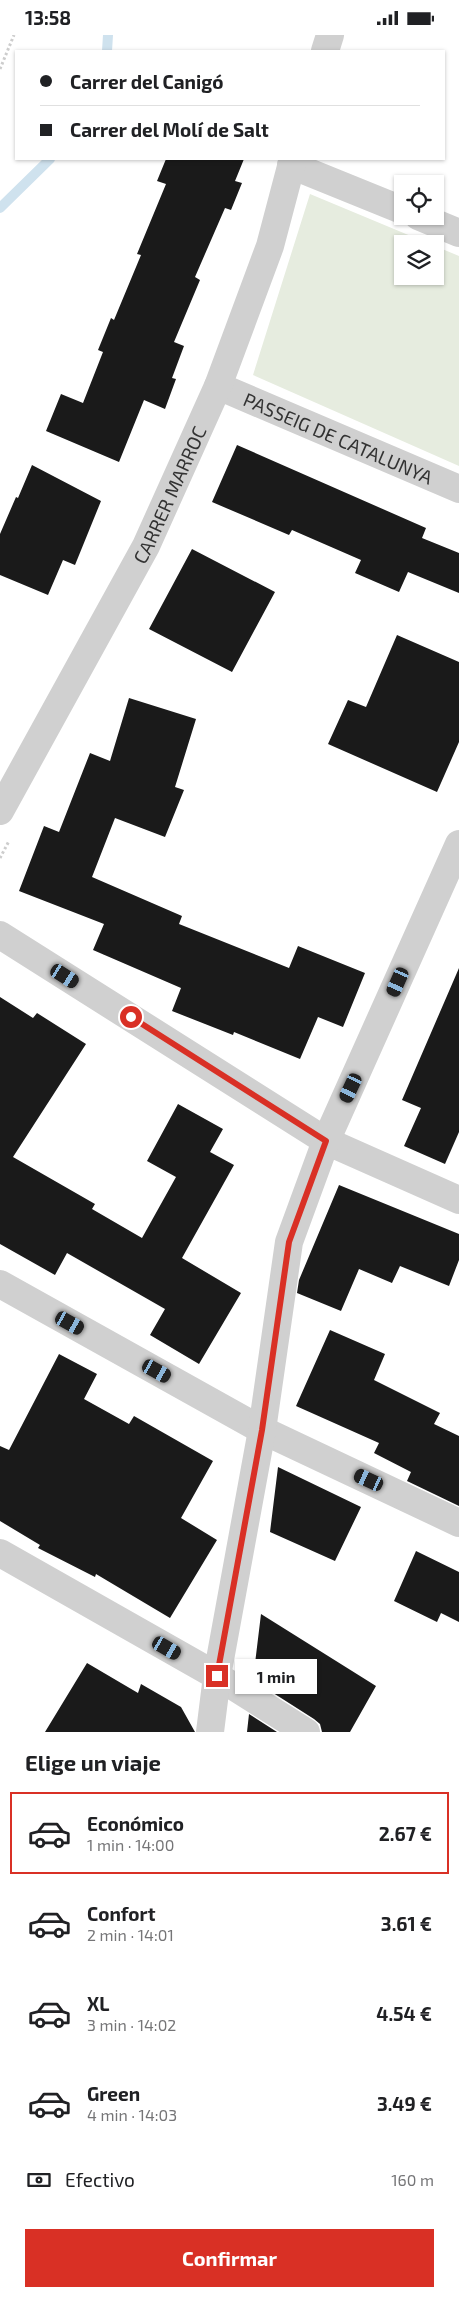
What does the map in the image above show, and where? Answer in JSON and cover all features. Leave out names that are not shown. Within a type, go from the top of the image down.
[{"type":"street","points":[[325,50],[330,35]]},
{"type":"street","points":[[292,162],[394,207]]},
{"type":"street","name":"CARRER MARROC","points":[[0,811],[146,546],[218,386],[270,245],[292,162]]},
{"type":"street","points":[[440,225],[459,233]]},
{"type":"street","name":"PASSEIG DE CATALUNYA","points":[[218,386],[459,489]]},
{"type":"street","points":[[210,1732],[217,1676],[262,1430],[289,1242],[326,1141],[459,844]]},
{"type":"street","points":[[0,935],[326,1141],[459,1200]]},
{"type":"street","points":[[0,1284],[262,1430],[459,1523]]},
{"type":"street","points":[[0,1553],[217,1676],[306,1732]]},
{"type":"path","points":[[0,69],[14,35]]},
{"type":"shaded area","points":[[310,194],[408,235],[394,235],[394,285],[444,285],[444,250],[459,256],[459,466],[253,375]]},
{"type":"building","points":[[166,160],[244,160],[235,181],[242,183],[231,210],[225,208],[195,277],[200,280],[174,342],[184,346],[172,378],[176,379],[165,409],[144,400],[119,462],[46,431],[61,394],[83,403],[103,352],[98,350],[111,318],[114,320],[141,255],[137,254],[166,184],[157,181]]},
{"type":"building","points":[[237,445],[426,528],[422,538],[459,553],[459,593],[408,572],[399,592],[355,573],[361,560],[292,530],[289,535],[212,502]]},
{"type":"building","points":[[32,465],[101,501],[75,565],[63,560],[48,595],[0,575],[0,534]]},
{"type":"building","points":[[192,549],[275,592],[232,672],[149,629]]},
{"type":"building","points":[[397,635],[459,662],[459,742],[437,792],[328,744],[348,700],[366,707]]},
{"type":"building","points":[[129,698],[196,719],[175,787],[184,790],[165,837],[115,818],[92,877],[182,916],[179,924],[289,968],[298,946],[365,973],[343,1027],[318,1017],[300,1059],[234,1032],[233,1035],[172,1011],[181,988],[93,950],[104,924],[19,891],[44,826],[59,832],[90,753],[110,761]]},
{"type":"building","points":[[459,968],[459,1132],[445,1164],[404,1146],[421,1108],[402,1100]]},
{"type":"building","points":[[0,997],[33,1018],[37,1013],[86,1044],[13,1157],[95,1204],[92,1209],[142,1238],[176,1177],[147,1161],[178,1104],[223,1129],[210,1152],[234,1165],[182,1258],[241,1293],[199,1364],[150,1335],[165,1309],[67,1253],[55,1275],[0,1244]]},
{"type":"building","points":[[339,1185],[459,1234],[459,1260],[449,1286],[400,1266],[392,1283],[359,1269],[341,1311],[297,1293],[299,1280]]},
{"type":"building","points":[[330,1330],[385,1354],[374,1380],[440,1413],[434,1424],[459,1436],[459,1506],[407,1481],[411,1472],[374,1453],[379,1443],[296,1406]]},
{"type":"building","points":[[59,1354],[97,1374],[84,1399],[129,1424],[134,1416],[213,1461],[181,1518],[217,1540],[170,1618],[96,1574],[95,1577],[38,1548],[40,1545],[0,1521],[0,1446],[9,1450]]},
{"type":"building","points":[[278,1467],[361,1507],[335,1561],[270,1532]]},
{"type":"building","points":[[416,1551],[459,1572],[459,1622],[441,1613],[437,1622],[394,1601]]},
{"type":"building","points":[[261,1614],[376,1686],[350,1732],[322,1732],[320,1724],[314,1719],[253,1680]]},
{"type":"building","points":[[87,1663],[138,1693],[141,1684],[181,1707],[195,1732],[45,1732]]},
{"type":"building","points":[[249,1714],[277,1732],[247,1732]]},
{"type":"waterway","points":[[107,50],[108,35]]},
{"type":"waterway","points":[[0,208],[49,160]]},
{"type":"route","points":[[131,1017],[326,1141],[289,1242],[262,1430],[217,1676]]}]
